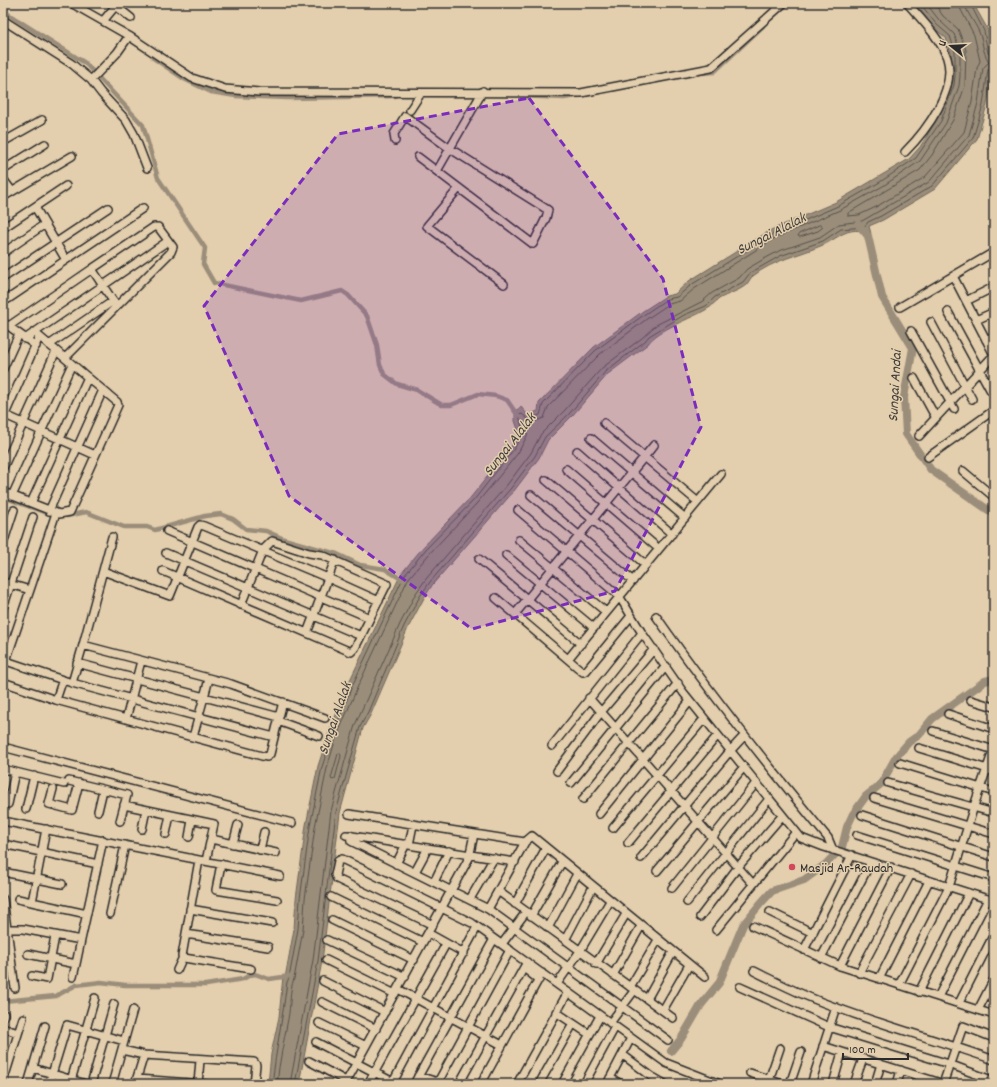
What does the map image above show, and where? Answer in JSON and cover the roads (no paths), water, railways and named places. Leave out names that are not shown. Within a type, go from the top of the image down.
[{"type":"street","points":[[71,3],[82,5],[103,21],[129,36],[192,78],[225,89],[259,92],[421,93],[483,91],[575,94],[705,70],[718,63],[784,3]]},
{"type":"street","points":[[907,3],[941,47],[947,58],[948,69],[946,86],[940,103],[928,125],[909,148]]},
{"type":"street","points":[[103,21],[117,4],[131,18]]},
{"type":"street","points":[[3,20],[40,42],[94,78],[101,93],[126,120],[134,134],[147,168]]},
{"type":"street","points":[[94,78],[129,36]]},
{"type":"street","points":[[436,171],[483,91]]},
{"type":"street","points":[[410,110],[421,93]]},
{"type":"street","points":[[395,141],[394,134],[405,116],[449,148],[548,210],[546,218],[533,244],[418,158]]},
{"type":"street","points":[[3,142],[42,120]]},
{"type":"street","points":[[3,170],[45,144]]},
{"type":"street","points":[[3,197],[72,156]]},
{"type":"street","points":[[3,179],[12,191]]},
{"type":"street","points":[[3,228],[66,186]]},
{"type":"street","points":[[459,188],[427,226],[504,284]]},
{"type":"street","points":[[35,207],[66,260]]},
{"type":"street","points":[[3,278],[108,208]]},
{"type":"street","points":[[3,294],[8,299],[143,208]]},
{"type":"street","points":[[3,253],[45,224]]},
{"type":"street","points":[[36,346],[6,324],[92,269],[155,226],[159,228],[173,248],[171,252],[115,303],[65,358]]},
{"type":"street","points":[[25,339],[37,335],[103,285],[168,241]]},
{"type":"street","points":[[900,307],[994,252]]},
{"type":"street","points":[[92,269],[115,303]]},
{"type":"street","points":[[920,436],[994,355],[953,276]]},
{"type":"street","points":[[966,301],[994,288]]},
{"type":"street","points":[[49,345],[115,303]]},
{"type":"street","points":[[948,312],[991,391]]},
{"type":"street","points":[[976,320],[994,312]]},
{"type":"street","points":[[931,322],[972,399]]},
{"type":"street","points":[[911,331],[954,409]]},
{"type":"street","points":[[3,369],[19,334]]},
{"type":"street","points":[[3,492],[52,512],[64,514],[71,510],[118,405],[117,402],[37,335]]},
{"type":"street","points":[[37,335],[36,346],[4,416],[24,423],[95,455]]},
{"type":"street","points":[[986,340],[994,336]]},
{"type":"street","points":[[3,468],[56,351]]},
{"type":"street","points":[[12,496],[72,364]]},
{"type":"street","points":[[31,503],[88,377]]},
{"type":"street","points":[[914,378],[936,418]]},
{"type":"street","points":[[103,390],[77,447],[52,512],[51,525],[30,590],[4,660],[72,683],[274,737]]},
{"type":"street","points":[[928,457],[994,410]]},
{"type":"street","points":[[604,422],[698,502]]},
{"type":"street","points":[[591,438],[685,518]]},
{"type":"street","points":[[515,614],[552,567],[593,520],[654,445]]},
{"type":"street","points":[[577,452],[672,534]]},
{"type":"street","points":[[566,469],[659,549]]},
{"type":"street","points":[[963,471],[994,497]]},
{"type":"street","points":[[568,659],[721,474]]},
{"type":"street","points":[[546,480],[646,565]]},
{"type":"street","points":[[531,495],[633,581]]},
{"type":"street","points":[[3,544],[14,510]]},
{"type":"street","points":[[518,510],[620,596],[642,633],[690,701],[782,816],[804,840],[991,900],[938,997]]},
{"type":"street","points":[[3,608],[33,517]]},
{"type":"street","points":[[103,570],[167,596],[171,594],[198,527],[201,525],[263,550],[379,601]]},
{"type":"street","points":[[167,532],[256,568],[370,618]]},
{"type":"street","points":[[72,683],[112,537]]},
{"type":"street","points":[[519,540],[606,612]]},
{"type":"street","points":[[163,571],[307,634],[351,652],[353,651],[387,586],[386,582],[335,560],[272,541],[263,550],[241,605]]},
{"type":"street","points":[[166,553],[248,586],[361,636]]},
{"type":"street","points":[[506,554],[594,628]]},
{"type":"street","points":[[479,559],[528,598],[581,644]]},
{"type":"street","points":[[307,634],[335,560]]},
{"type":"street","points":[[3,582],[30,590]]},
{"type":"street","points":[[496,598],[581,671],[585,672],[631,616]]},
{"type":"street","points":[[656,616],[695,672],[744,736],[828,838],[835,850]]},
{"type":"street","points":[[552,746],[642,633]]},
{"type":"street","points":[[83,645],[252,691],[325,718]]},
{"type":"street","points":[[557,770],[601,712],[654,649]]},
{"type":"street","points":[[126,719],[130,698],[141,661]]},
{"type":"street","points":[[77,663],[278,720],[319,736]]},
{"type":"street","points":[[571,783],[666,666]]},
{"type":"street","points":[[193,737],[209,679]]},
{"type":"street","points":[[3,682],[56,700],[267,757],[270,754],[284,702]]},
{"type":"street","points":[[56,700],[62,682]]},
{"type":"street","points":[[583,799],[678,683]]},
{"type":"street","points":[[589,698],[753,884]]},
{"type":"street","points":[[971,700],[994,707]]},
{"type":"street","points":[[599,814],[690,701]]},
{"type":"street","points":[[948,714],[994,729]]},
{"type":"street","points":[[613,828],[704,719]]},
{"type":"street","points":[[899,985],[950,887],[980,787],[990,770],[994,749],[933,731]]},
{"type":"street","points":[[628,844],[717,736]]},
{"type":"street","points":[[641,858],[744,736]]},
{"type":"street","points":[[3,747],[292,823]]},
{"type":"street","points":[[919,748],[990,770]]},
{"type":"street","points":[[900,763],[994,792]]},
{"type":"street","points":[[3,768],[34,776],[79,783],[127,795],[120,821]]},
{"type":"street","points":[[657,871],[744,768]]},
{"type":"street","points":[[8,804],[15,772]]},
{"type":"street","points":[[26,809],[34,776]]},
{"type":"street","points":[[53,789],[49,804],[72,810],[79,783]]},
{"type":"street","points":[[672,888],[756,783]]},
{"type":"street","points":[[888,783],[974,806],[994,813]]},
{"type":"street","points":[[98,811],[103,790]]},
{"type":"street","points":[[874,798],[994,834]]},
{"type":"street","points":[[687,902],[769,799]]},
{"type":"street","points":[[124,805],[214,824],[211,839],[202,861],[190,909],[183,957],[177,970]]},
{"type":"street","points":[[142,829],[146,810]]},
{"type":"street","points":[[349,814],[525,842]]},
{"type":"street","points":[[166,834],[170,815]]},
{"type":"street","points":[[862,815],[994,857]]},
{"type":"street","points":[[700,918],[738,867],[782,816]]},
{"type":"street","points":[[189,837],[192,820]]},
{"type":"street","points":[[3,821],[280,876]]},
{"type":"street","points":[[234,844],[238,825]]},
{"type":"street","points":[[396,864],[408,845],[413,825]]},
{"type":"street","points":[[32,902],[46,829]]},
{"type":"street","points":[[260,850],[264,832]]},
{"type":"street","points":[[716,930],[796,832]]},
{"type":"street","points":[[309,1061],[346,1082],[452,890],[470,854],[474,834]]},
{"type":"street","points":[[515,862],[348,835],[351,841],[488,909],[668,1040]]},
{"type":"street","points":[[857,835],[994,878]]},
{"type":"street","points":[[488,909],[525,842],[532,836],[704,977]]},
{"type":"street","points":[[211,839],[276,853]]},
{"type":"street","points":[[73,977],[103,840]]},
{"type":"street","points":[[3,844],[98,864]]},
{"type":"street","points":[[110,914],[125,845]]},
{"type":"street","points":[[415,872],[428,848]]},
{"type":"street","points":[[515,904],[546,848]]},
{"type":"street","points":[[434,882],[449,851]]},
{"type":"street","points":[[804,950],[849,855]]},
{"type":"street","points":[[470,899],[494,858]]},
{"type":"street","points":[[433,925],[337,879],[335,876],[338,861],[342,859],[442,907],[478,927],[510,950],[525,965],[540,976],[557,984],[666,1063],[720,1084]]},
{"type":"street","points":[[502,944],[514,928],[529,914],[562,862]]},
{"type":"street","points":[[821,958],[871,862]]},
{"type":"street","points":[[221,864],[216,890],[277,900]]},
{"type":"street","points":[[840,966],[891,867]]},
{"type":"street","points":[[3,872],[62,884]]},
{"type":"street","points":[[548,928],[577,874]]},
{"type":"street","points":[[859,972],[911,874]]},
{"type":"street","points":[[879,979],[929,881]]},
{"type":"street","points":[[565,940],[593,887]]},
{"type":"street","points":[[498,891],[596,964],[673,1018]]},
{"type":"street","points":[[919,992],[969,893]]},
{"type":"street","points":[[331,897],[423,942]]},
{"type":"street","points":[[3,899],[5,929],[14,988]]},
{"type":"street","points":[[18,899],[87,914]]},
{"type":"street","points":[[557,984],[580,951],[610,901]]},
{"type":"street","points":[[190,909],[272,923]]},
{"type":"street","points":[[770,912],[813,932]]},
{"type":"street","points":[[596,964],[626,914]]},
{"type":"street","points":[[332,920],[414,960]]},
{"type":"street","points":[[613,975],[641,926]]},
{"type":"street","points":[[753,926],[840,966],[994,1015]]},
{"type":"street","points":[[316,1042],[394,1083],[432,1009],[478,927]]},
{"type":"street","points":[[5,929],[23,929],[81,940]]},
{"type":"street","points":[[186,934],[268,947]]},
{"type":"street","points":[[428,934],[464,953]]},
{"type":"street","points":[[959,1003],[994,934]]},
{"type":"street","points":[[32,976],[46,980],[55,936]]},
{"type":"street","points":[[414,1084],[449,1018],[494,939]]},
{"type":"street","points":[[327,940],[405,977]]},
{"type":"street","points":[[584,1084],[622,1007],[658,940]]},
{"type":"street","points":[[368,1084],[446,944]]},
{"type":"street","points":[[418,1076],[437,1083],[510,950]]},
{"type":"street","points":[[647,999],[673,952]]},
{"type":"street","points":[[28,954],[76,964]]},
{"type":"street","points":[[183,957],[251,969]]},
{"type":"street","points":[[326,960],[415,1000],[502,1045]]},
{"type":"street","points":[[459,1084],[525,965]]},
{"type":"street","points":[[663,1010],[689,965]]},
{"type":"street","points":[[754,971],[810,998],[994,1060]]},
{"type":"street","points":[[480,1084],[540,976]]},
{"type":"street","points":[[978,1010],[994,979]]},
{"type":"street","points":[[323,981],[385,1012]]},
{"type":"street","points":[[740,987],[829,1027],[949,1064],[994,1081]]},
{"type":"street","points":[[517,1084],[568,992]]},
{"type":"street","points":[[70,1082],[95,998]]},
{"type":"street","points":[[322,1002],[376,1028]]},
{"type":"street","points":[[91,1084],[114,1004]]},
{"type":"street","points":[[811,1084],[836,1007]]},
{"type":"street","points":[[112,1084],[133,1010]]},
{"type":"street","points":[[556,1012],[589,1034]]},
{"type":"street","points":[[562,1084],[600,1016]]},
{"type":"street","points":[[3,1082],[23,1018]]},
{"type":"street","points":[[319,1023],[366,1046]]},
{"type":"street","points":[[539,1084],[573,1024]]},
{"type":"street","points":[[49,1084],[65,1026],[68,1025],[124,1041]]},
{"type":"street","points":[[28,1084],[45,1026]]},
{"type":"street","points":[[823,1046],[944,1084],[962,1026],[994,1038]]},
{"type":"street","points":[[3,1028],[18,1033]]},
{"type":"street","points":[[621,1084],[609,1081],[632,1038]]},
{"type":"street","points":[[769,1080],[780,1048]]},
{"type":"street","points":[[122,1050],[144,1055],[200,1060],[254,1062],[256,1065],[254,1084]]},
{"type":"street","points":[[790,1084],[800,1052]]},
{"type":"street","points":[[833,1084],[842,1052]]},
{"type":"street","points":[[144,1055],[136,1082],[205,1084]]},
{"type":"street","points":[[623,1055],[655,1079],[665,1084]]},
{"type":"street","points":[[854,1084],[863,1059]]},
{"type":"street","points":[[198,1084],[200,1060]]},
{"type":"street","points":[[875,1084],[881,1064]]},
{"type":"street","points":[[33,1068],[70,1082],[86,1084]]},
{"type":"street","points":[[896,1084],[901,1070]]},
{"type":"street","points":[[750,1073],[782,1084]]},
{"type":"water","name":"Sungai Alalak","points":[[915,3],[973,3],[988,30],[994,60],[987,105],[977,139],[935,189],[883,220],[869,226],[871,234],[868,236],[865,232],[847,232],[814,249],[787,258],[761,270],[743,287],[719,299],[709,308],[659,334],[608,374],[572,416],[548,440],[539,458],[514,491],[433,584],[408,628],[371,714],[363,728],[340,813],[322,961],[299,1084],[268,1084],[271,1054],[279,1017],[283,976],[285,978],[294,929],[296,899],[306,825],[318,766],[328,735],[349,682],[401,574],[423,547],[471,497],[511,447],[519,432],[515,421],[515,411],[521,407],[528,415],[538,411],[539,403],[594,347],[643,311],[666,296],[675,294],[689,281],[771,230],[836,202],[909,159],[920,147],[940,114],[950,84],[951,53],[946,38],[933,27]]},
{"type":"waterway","name":"Sungai Alalak","points":[[3,11],[85,63],[143,125],[158,178],[205,248],[203,264],[214,283],[301,301],[342,291],[348,295],[367,316],[377,345],[380,365],[384,374],[397,384],[417,390],[442,405],[451,405],[478,394],[496,396],[507,400],[518,416]]},
{"type":"waterway","points":[[702,73],[714,72],[763,26]]},
{"type":"waterway","points":[[153,58],[184,79],[211,92],[236,96],[288,98],[395,96]]},
{"type":"waterway","points":[[521,96],[564,98],[591,94]]},
{"type":"waterway","name":"Sungai Andai","points":[[858,224],[868,236],[882,297],[913,348],[904,397],[906,434],[931,470],[994,514]]},
{"type":"waterway","points":[[3,497],[52,515]]},
{"type":"waterway","points":[[67,516],[86,512],[124,527],[147,527],[155,530],[205,516],[221,514],[233,519],[246,529],[266,531],[284,539],[337,554],[360,565],[385,569],[403,580]]},
{"type":"waterway","points":[[671,1051],[681,1039],[701,1005],[719,983],[743,925],[761,903],[772,891],[804,880],[826,864],[842,847],[847,827],[853,814],[866,796],[881,784],[896,757],[909,742],[919,735],[932,719],[985,681],[994,679]]},
{"type":"waterway","points":[[3,1001],[56,996],[76,985],[101,982],[125,985],[206,985],[243,979],[255,974],[269,979],[290,976]]},
{"type":"place","name":"Masjid Ar-Raudah","points":[[792,867]]}]
